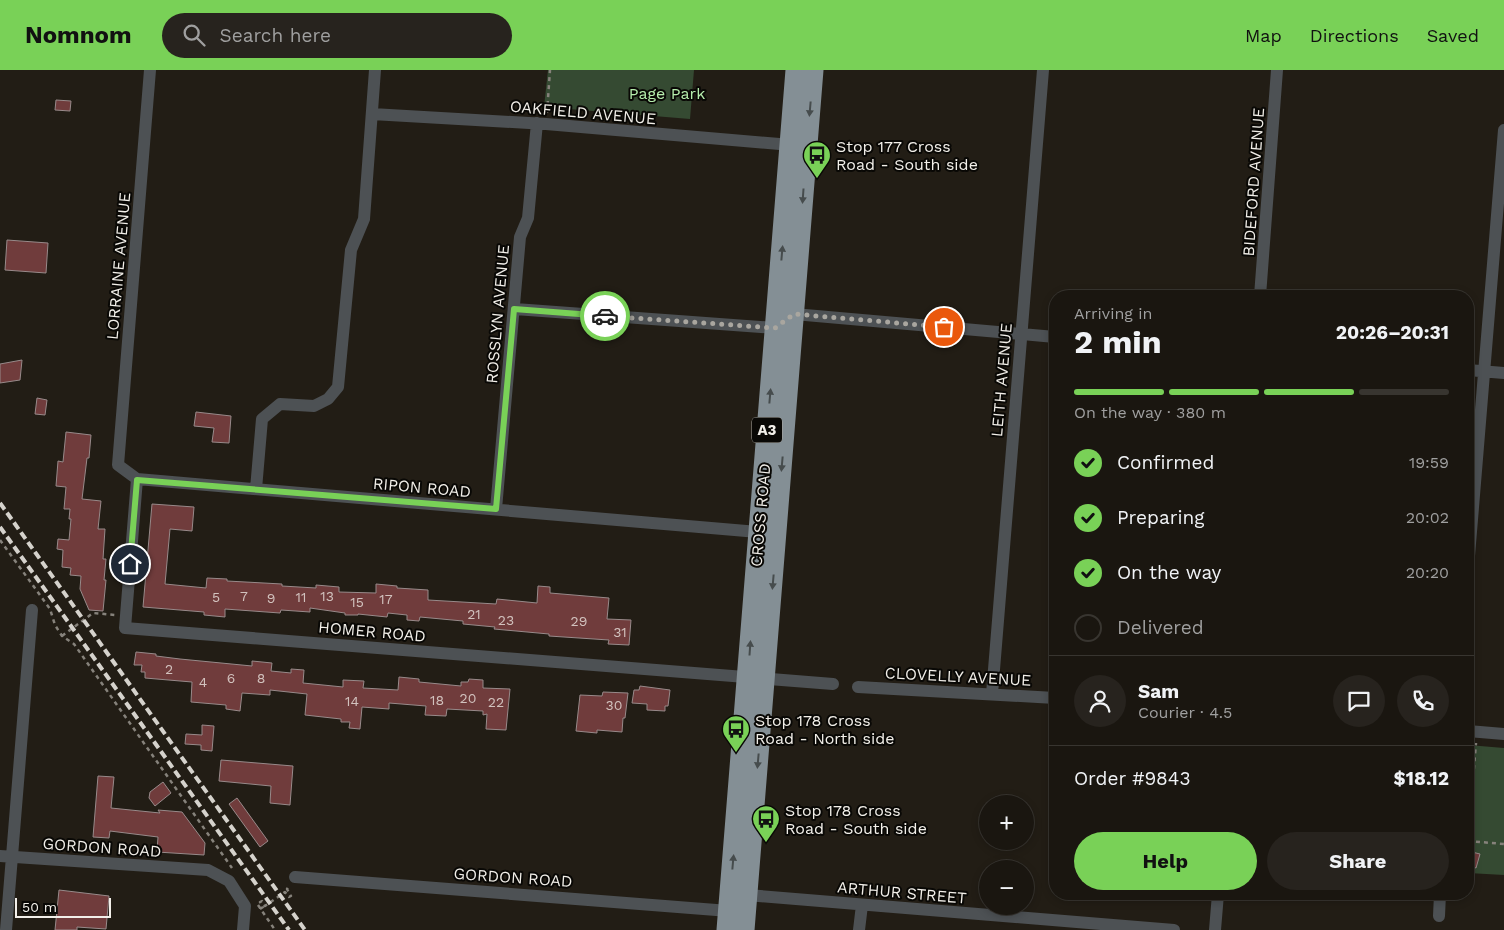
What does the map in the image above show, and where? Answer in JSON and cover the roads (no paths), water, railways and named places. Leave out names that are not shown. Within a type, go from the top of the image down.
[{"type":"highway","name":"CROSS ROAD","points":[[796,70],[799,146]]},
{"type":"highway","name":"CROSS ROAD","points":[[767,533],[791,345],[786,308],[799,146],[813,70]]},
{"type":"highway","points":[[786,308],[775,328],[791,345]]},
{"type":"highway","name":"CROSS ROAD","points":[[744,930],[756,678],[767,533],[775,328]]},
{"type":"highway","name":"CROSS ROAD","points":[[728,920],[756,678]]},
{"type":"highway","points":[[728,920],[747,895]]},
{"type":"street","name":"LORRAINE AVENUE","points":[[137,480],[118,465],[150,70]]},
{"type":"street","points":[[256,489],[262,419],[280,404],[314,406],[328,399],[338,387],[352,250],[364,219],[375,70]]},
{"type":"street","name":"LEITH AVENUE","points":[[992,694],[1043,70]]},
{"type":"street","name":"BIDEFORD AVENUE","points":[[1260,290],[1277,70]]},
{"type":"street","name":"OAKFIELD AVENUE","points":[[372,114],[541,124],[799,146]]},
{"type":"street","name":"ROSSLYN AVENUE","points":[[496,509],[520,237],[528,218],[541,124]]},
{"type":"street","points":[[1474,494],[1504,130]]},
{"type":"street","points":[[786,308],[1049,336]]},
{"type":"street","points":[[514,309],[775,328]]},
{"type":"street","points":[[1474,370],[1504,373]]},
{"type":"street","name":"RIPON ROAD","points":[[137,480],[767,533]]},
{"type":"street","name":"HOMER ROAD","points":[[137,480],[125,628],[756,678]]},
{"type":"street","points":[[6,930],[6,857],[32,610]]},
{"type":"street","points":[[756,678],[833,684]]},
{"type":"street","name":"CLOVELLY AVENUE","points":[[858,686],[1049,698]]},
{"type":"street","points":[[1474,732],[1504,734]]},
{"type":"street","name":"GORDON ROAD","points":[[6,857],[208,870],[231,876],[245,906],[243,930]]},
{"type":"street","name":"GORDON ROAD","points":[[295,877],[728,920]]},
{"type":"street","name":"ARTHUR STREET","points":[[747,895],[1052,925],[1174,930]]},
{"type":"street","points":[[1215,930],[1218,900]]},
{"type":"street","points":[[1439,916],[1440,900]]},
{"type":"street","points":[[859,930],[862,905]]},
{"type":"railway","points":[[0,503],[305,930]]},
{"type":"railway","points":[[0,527],[289,930]]},
{"type":"place","name":"Stop 177 Cross Road - South side","points":[[817,179]]},
{"type":"place","name":"Stop 178 Cross Road - North side","points":[[736,753]]},
{"type":"place","name":"Stop 178 Cross Road - South side","points":[[766,843]]},
{"type":"park label","name":"Page Park","points":[[667,93]]}]
